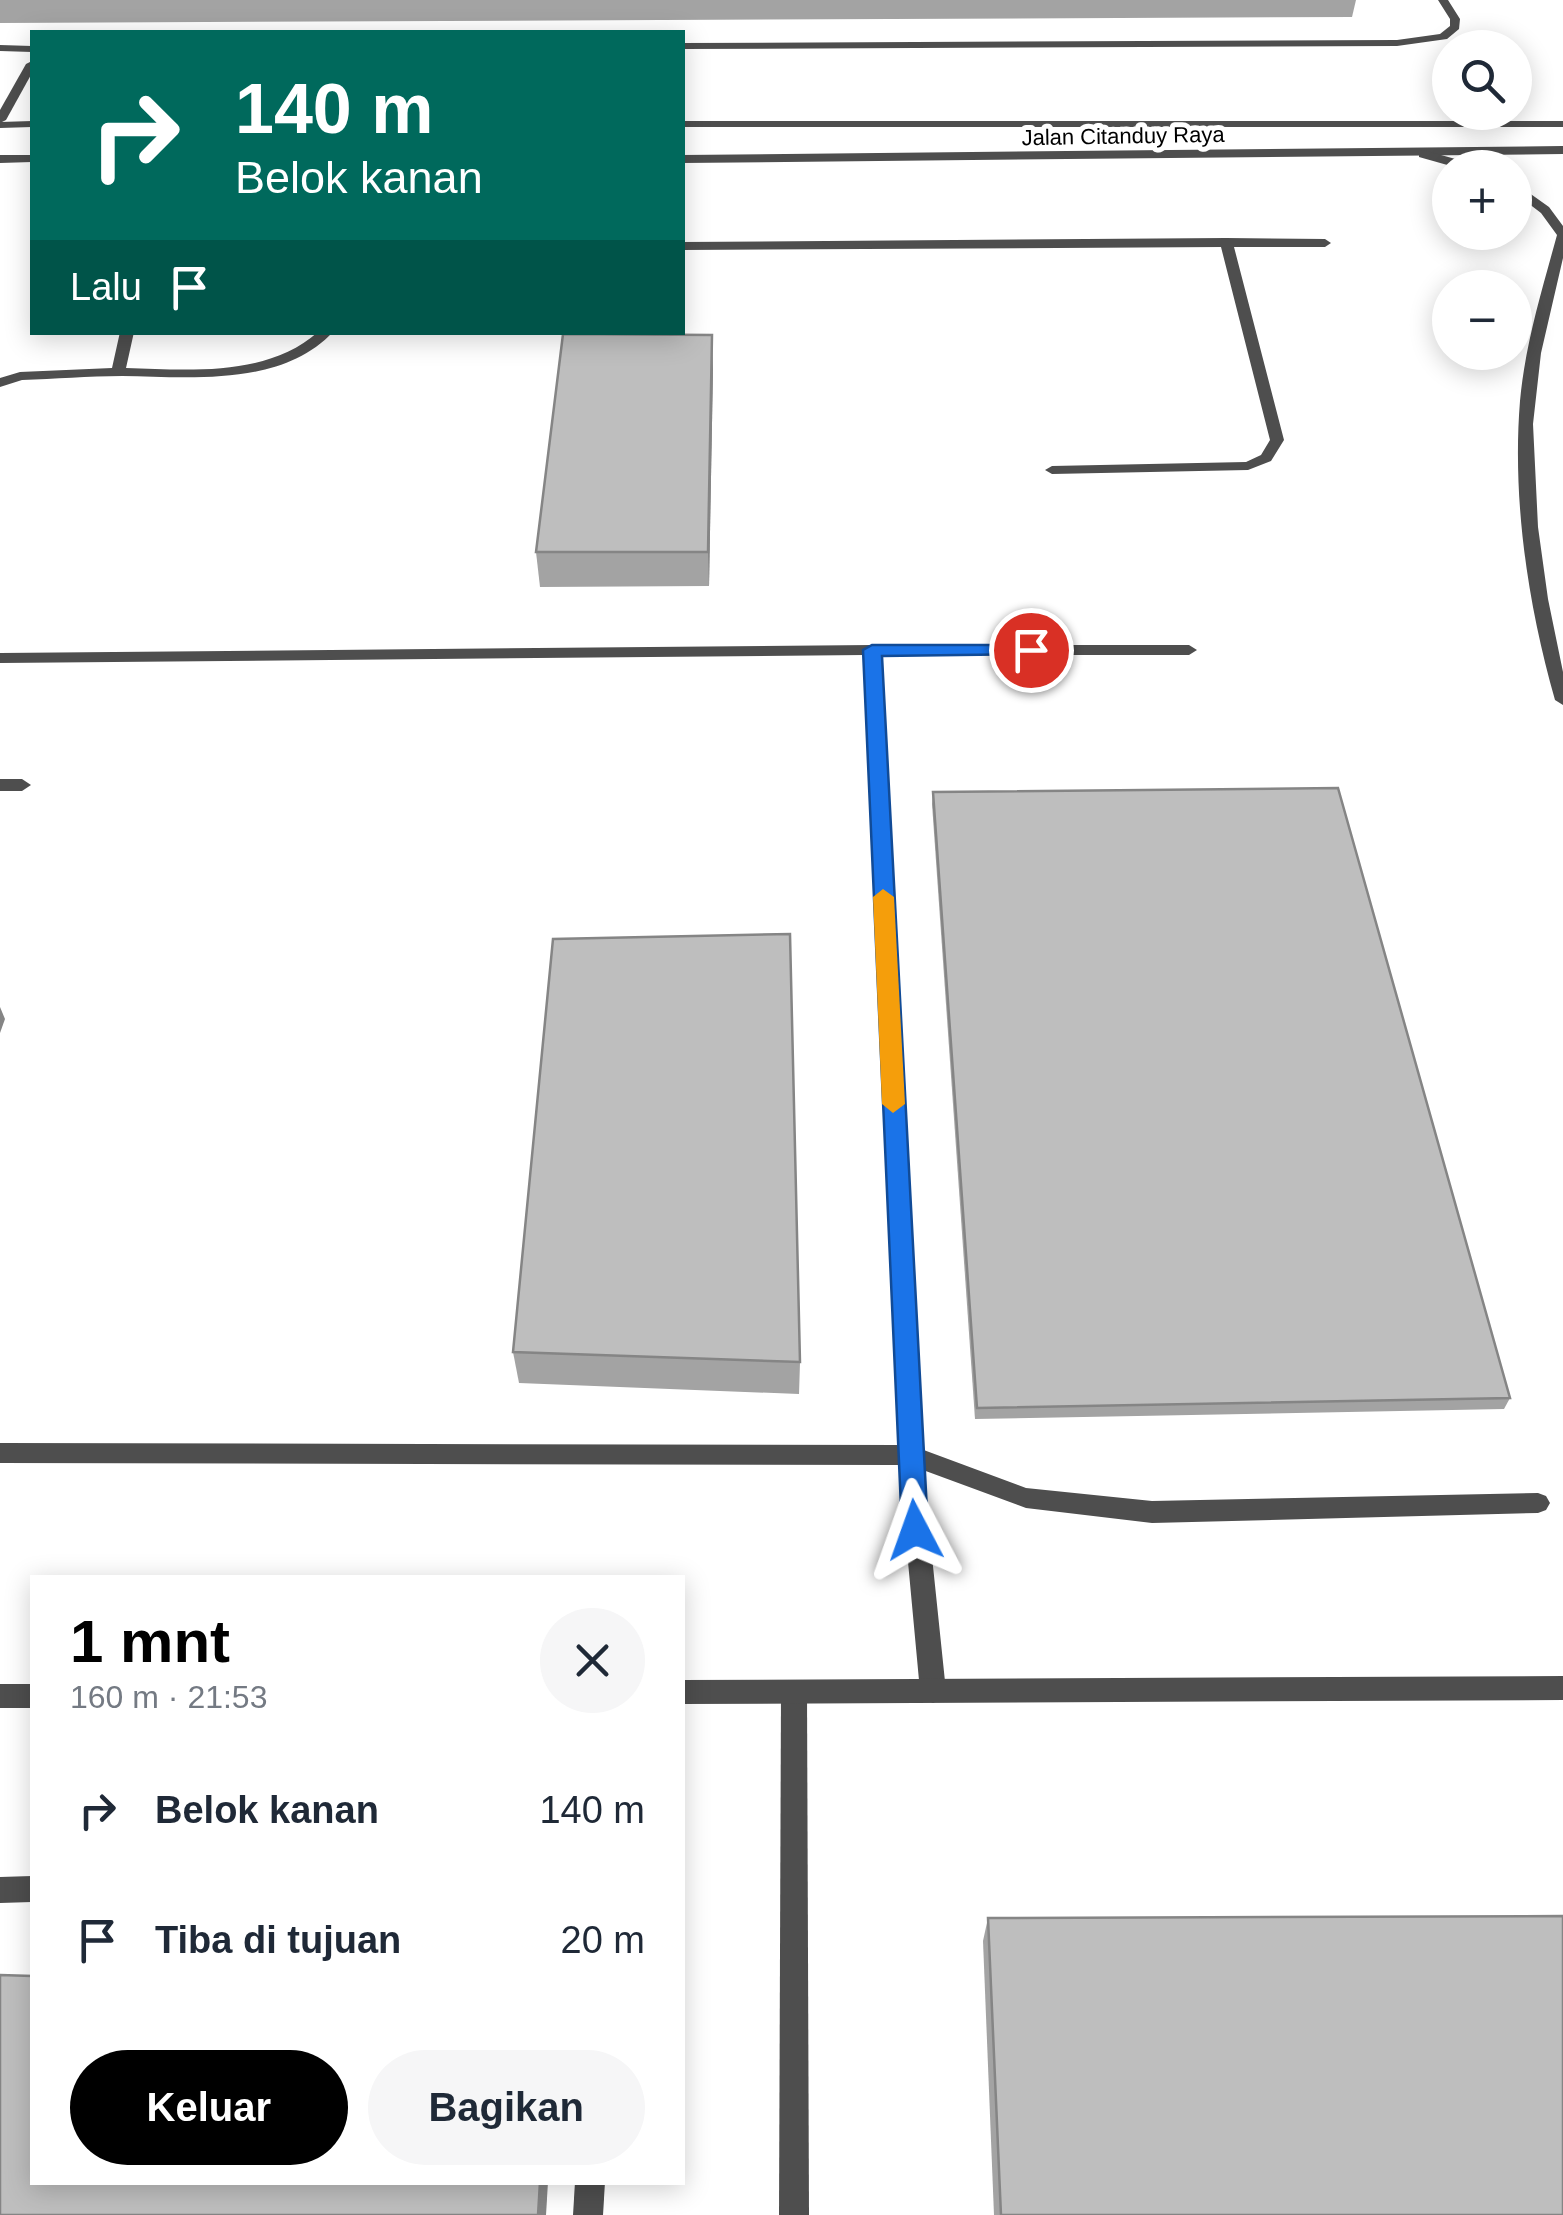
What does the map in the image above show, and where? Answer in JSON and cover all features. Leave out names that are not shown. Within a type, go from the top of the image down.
[{"type":"street","points":[[685,46],[1397,43],[1442,37],[1455,27],[1456,18],[1444,0]]},
{"type":"street","points":[[0,48],[30,49]]},
{"type":"street","points":[[30,68],[0,122],[30,124]]},
{"type":"street","name":"Jalan Citanduy Raya","points":[[685,124],[1563,124]]},
{"type":"street","name":"Jalan Citanduy Raya","points":[[685,160],[1563,150]]},
{"type":"street","points":[[1423,154],[1432,157]]},
{"type":"street","points":[[0,159],[30,159]]},
{"type":"street","points":[[1532,200],[1546,210],[1563,235],[1539,338],[1526,422],[1534,538],[1554,672],[1563,700]]},
{"type":"street","points":[[1052,470],[1248,466],[1266,458],[1278,440],[1226,242]]},
{"type":"street","points":[[685,246],[1325,242]]},
{"type":"street","points":[[118,372],[126,335]]},
{"type":"street","points":[[0,383],[20,376],[209,372],[264,366],[309,347],[323,335]]},
{"type":"street","points":[[872,650],[910,1455],[933,1691]]},
{"type":"street","points":[[0,658],[1189,650]]},
{"type":"street","points":[[0,785],[22,785]]},
{"type":"street","points":[[0,1452],[910,1455],[1026,1498],[1092,1508],[1152,1512],[1538,1503]]},
{"type":"street","points":[[685,1692],[1563,1688]]},
{"type":"street","points":[[794,1692],[794,2215]]},
{"type":"street","points":[[0,1696],[30,1696]]},
{"type":"street","points":[[0,1890],[30,1890]]},
{"type":"street","points":[[588,2215],[590,2185]]},
{"type":"building","points":[[563,335],[712,335],[708,552],[536,552]]},
{"type":"building","points":[[1338,788],[1510,1398],[977,1408],[933,792]]},
{"type":"building","points":[[790,934],[800,1362],[513,1352],[553,939]]},
{"type":"building","points":[[1563,1916],[1563,2215],[1001,2215],[988,1918]]},
{"type":"building","points":[[0,1975],[30,1976],[30,2185],[540,2185],[538,2215],[0,2215]]},
{"type":"slow traffic","points":[[883,897],[893,1104]]},
{"type":"route","points":[[915,1530],[872,650],[1031,650]]}]
